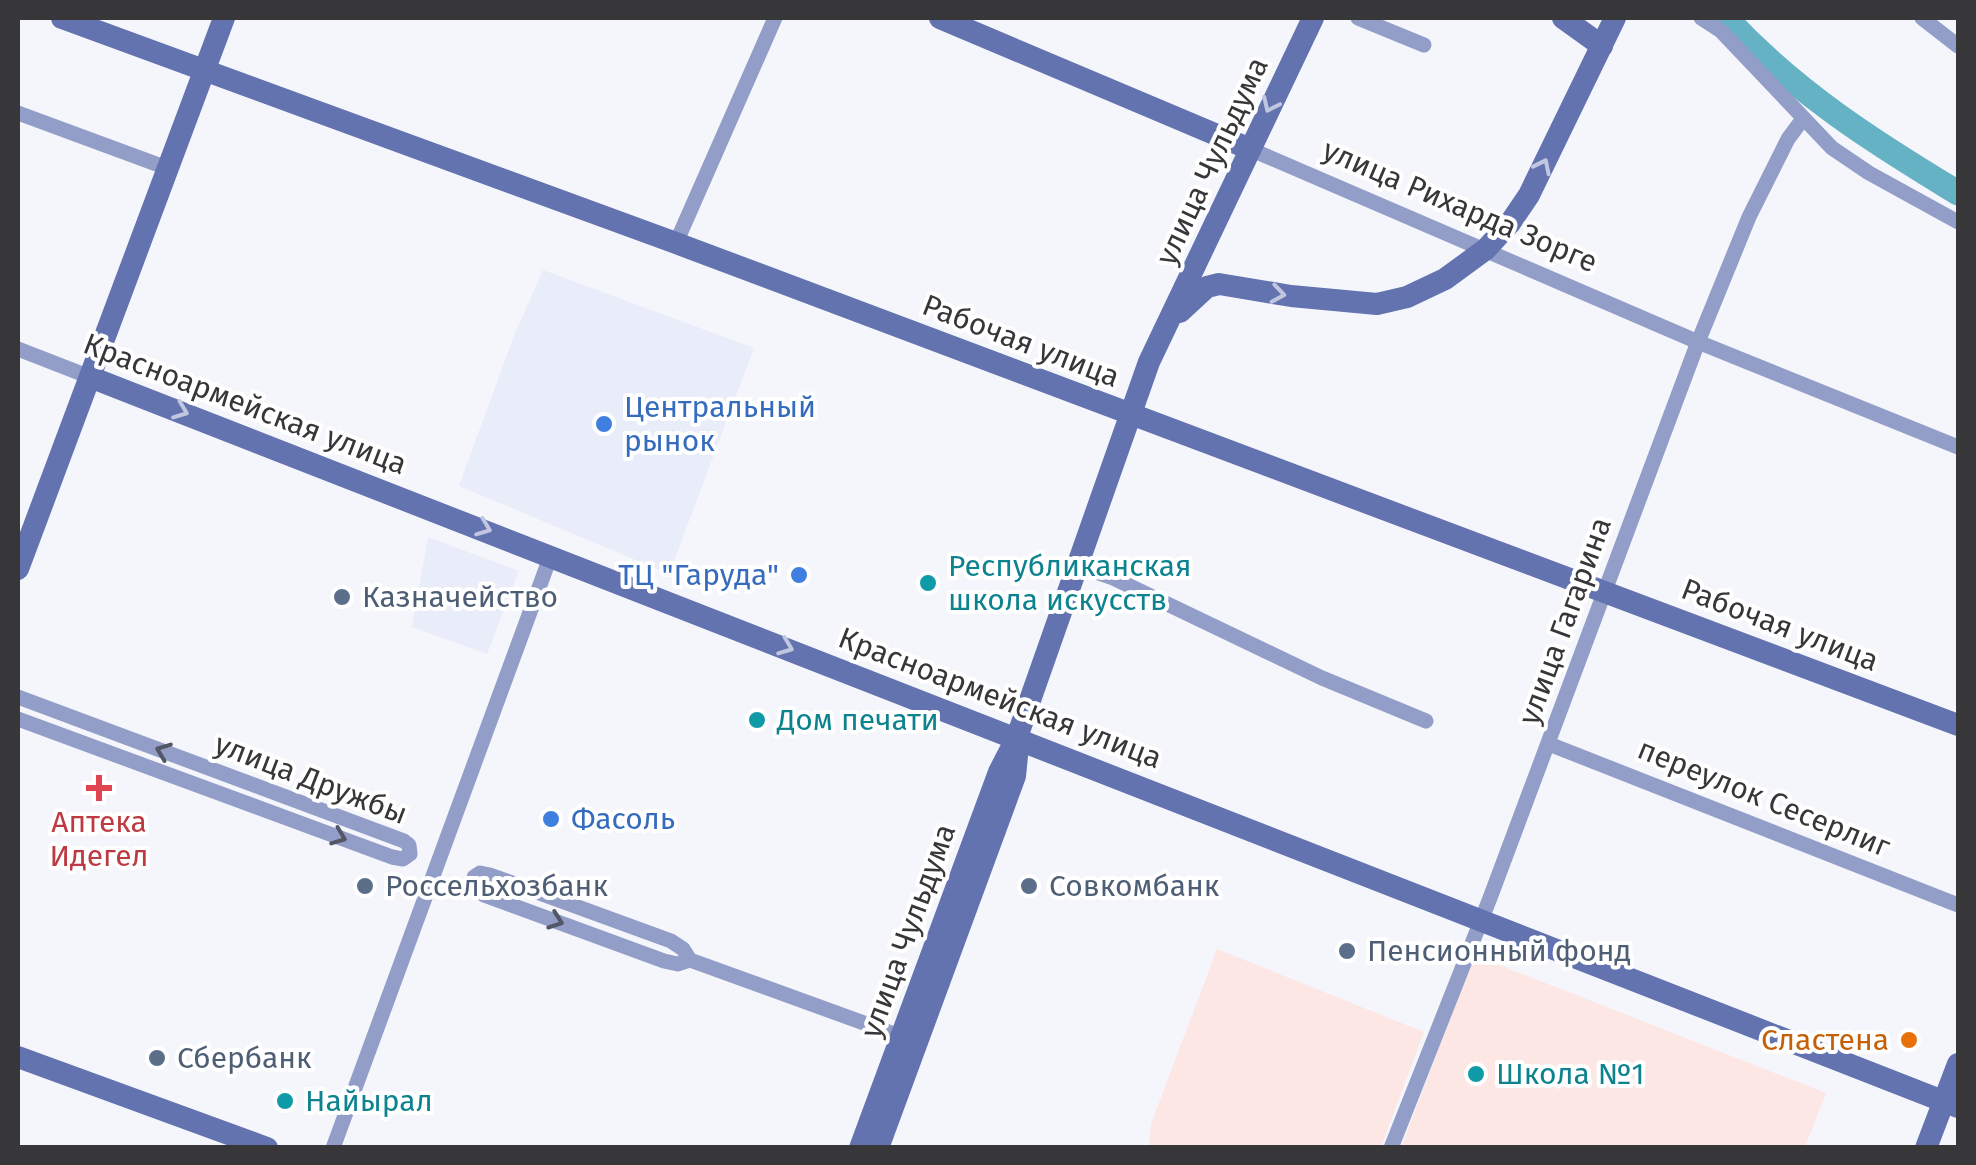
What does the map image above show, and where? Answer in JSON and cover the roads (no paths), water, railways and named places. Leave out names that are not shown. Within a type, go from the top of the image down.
[{"type":"main road","name":"Рабочая улица","points":[[62,18],[676,243],[1958,724]]},
{"type":"main road","points":[[18,569],[224,18]]},
{"type":"main road","name":"улица Рихарда Зорге","points":[[940,18],[1250,149]]},
{"type":"main road","name":"улица Чульдума","points":[[878,1148],[908,1039],[999,772],[1017,737],[1130,414],[1164,330],[1313,18]]},
{"type":"main road","points":[[1564,18],[1602,46]]},
{"type":"main road","name":"улица Чульдума","points":[[1164,330],[1192,299],[1218,284],[1377,304],[1407,297],[1446,279],[1486,249],[1529,196],[1615,18]]},
{"type":"main road","points":[[1202,256],[1205,269],[1218,284]]},
{"type":"main road","name":"Красноармейская улица","points":[[90,376],[1951,1104]]},
{"type":"main road","name":"улица Чульдума","points":[[860,1148],[908,1039]]},
{"type":"main road","points":[[18,1058],[266,1148]]},
{"type":"main road","points":[[1926,1148],[1951,1104],[1958,1064]]},
{"type":"street","points":[[676,243],[775,18]]},
{"type":"street","points":[[1358,18],[1424,45]]},
{"type":"street","points":[[1702,18],[1722,31],[1832,148],[1958,222]]},
{"type":"street","points":[[1922,18],[1958,46]]},
{"type":"street","points":[[18,112],[167,168]]},
{"type":"street","name":"улица Гагарина","points":[[1391,1148],[1698,342],[1748,217],[1788,138],[1802,120]]},
{"type":"street","name":"улица Рихарда Зорге","points":[[1250,149],[1698,342],[1958,447]]},
{"type":"street","name":"Красноармейская улица","points":[[18,350],[90,376]]},
{"type":"street","points":[[333,1148],[551,555]]},
{"type":"street","points":[[1078,566],[1113,578],[1322,678],[1426,722]]},
{"type":"street","name":"улица Дружбы","points":[[18,697],[404,841],[410,854],[403,860],[392,858],[18,719]]},
{"type":"street","name":"переулок Сесерлиг","points":[[1548,744],[1958,904]]},
{"type":"street","points":[[278,815],[285,797]]},
{"type":"street","points":[[690,960],[678,964],[664,961],[484,895],[473,888],[474,877],[490,874],[671,942],[690,960],[908,1039]]},
{"type":"waterway","points":[[1726,18],[1779,69],[1836,114],[1958,193]]},
{"type":"place","name":"Центральный рынок","points":[[604,424]]},
{"type":"place","name":"ТЦ \"Гаруда\"","points":[[799,575]]},
{"type":"place","name":"Республиканская школа искусств","points":[[928,583]]},
{"type":"place","name":"Казначейство","points":[[342,597]]},
{"type":"place","name":"Дом печати","points":[[757,720]]},
{"type":"place","name":"Аптека Идегел","points":[[99,788]]},
{"type":"place","name":"Фасоль","points":[[551,819]]},
{"type":"place","name":"Россельхозбанк","points":[[365,886]]},
{"type":"place","name":"Совкомбанк","points":[[1029,886]]},
{"type":"place","name":"Пенсионный фонд","points":[[1347,951]]},
{"type":"place","name":"Сластена","points":[[1909,1040]]},
{"type":"place","name":"Сбербанк","points":[[157,1058]]},
{"type":"place","name":"Школа №1","points":[[1476,1074]]},
{"type":"place","name":"Найырал","points":[[285,1101]]}]
